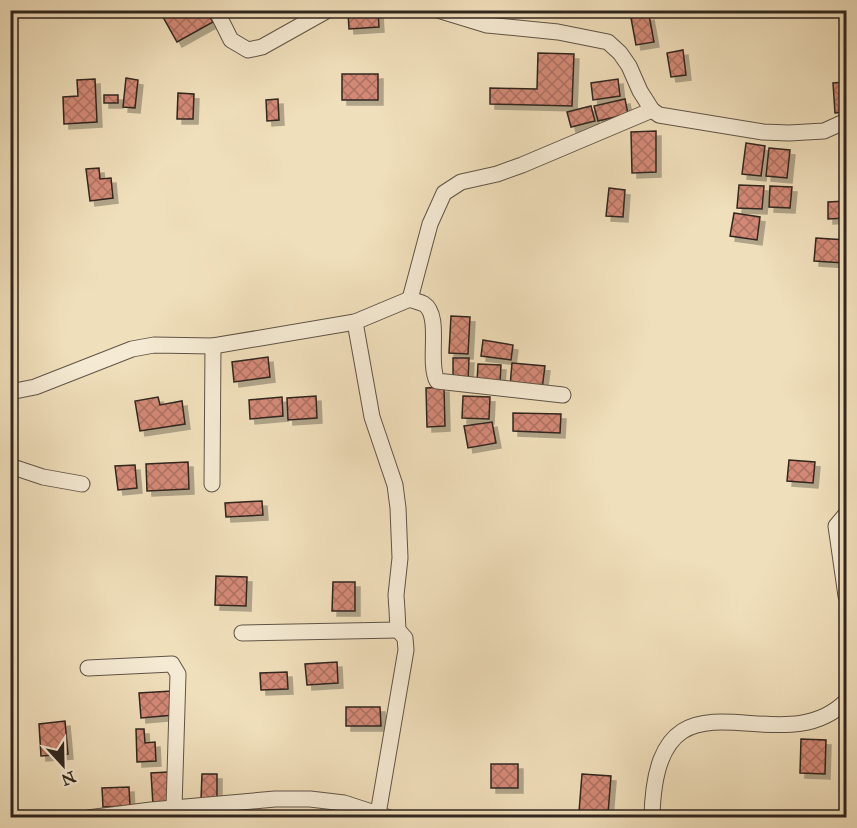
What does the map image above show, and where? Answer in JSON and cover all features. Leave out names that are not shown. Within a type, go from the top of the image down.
[{"type":"street","points":[[216,10],[231,40],[248,50],[262,47],[328,10]]},
{"type":"street","points":[[438,10],[487,25],[558,32],[608,42],[620,53],[629,66],[640,91],[652,110],[659,115],[763,132],[808,133],[824,130],[846,121]]},
{"type":"street","points":[[410,299],[430,224],[444,193],[461,182],[497,174],[522,165],[652,110]]},
{"type":"street","points":[[10,392],[36,387],[132,350],[154,345],[213,346],[355,322],[410,299],[424,304],[430,310],[433,319],[432,365],[437,381],[563,395]]},
{"type":"street","points":[[88,818],[275,799],[310,799],[344,803],[384,816],[406,650],[405,638],[398,630],[396,595],[400,558],[398,508],[395,485],[372,417],[355,322]]},
{"type":"street","points":[[212,484],[213,346]]},
{"type":"street","points":[[10,466],[43,477],[82,484]]},
{"type":"street","points":[[846,514],[836,526],[846,596]]},
{"type":"street","points":[[242,633],[398,630]]},
{"type":"street","points":[[88,668],[172,664],[176,668],[178,674],[174,808]]},
{"type":"street","points":[[652,818],[652,793],[660,762],[669,741],[688,728],[708,721],[764,724],[813,722],[831,714],[846,701]]},
{"type":"building","points":[[159,10],[206,10],[213,22],[177,42]]},
{"type":"building","points":[[378,11],[379,27],[349,29],[348,13]]},
{"type":"building","points":[[649,15],[654,42],[636,45],[631,18]]},
{"type":"building","points":[[683,50],[686,75],[671,77],[667,53]]},
{"type":"building","points":[[538,53],[574,54],[572,106],[490,104],[490,88],[537,89]]},
{"type":"building","points":[[342,74],[378,74],[378,100],[342,100]]},
{"type":"building","points":[[126,78],[138,80],[135,108],[123,107]]},
{"type":"building","points":[[95,79],[97,122],[64,124],[63,97],[78,96],[77,80]]},
{"type":"building","points":[[618,79],[620,96],[593,100],[591,83]]},
{"type":"building","points":[[846,82],[846,112],[835,113],[833,83]]},
{"type":"building","points":[[178,93],[194,94],[193,119],[177,119]]},
{"type":"building","points":[[104,95],[118,95],[118,103],[104,103]]},
{"type":"building","points":[[278,99],[279,120],[267,121],[266,100]]},
{"type":"building","points":[[625,99],[628,114],[598,121],[594,106]]},
{"type":"building","points":[[591,106],[595,121],[571,127],[567,112]]},
{"type":"building","points":[[656,131],[656,172],[632,173],[631,132]]},
{"type":"building","points":[[746,143],[765,146],[761,176],[742,174]]},
{"type":"building","points":[[769,148],[790,150],[787,178],[766,176]]},
{"type":"building","points":[[99,168],[100,179],[111,178],[113,198],[90,201],[86,169]]},
{"type":"building","points":[[739,185],[764,186],[762,209],[737,208]]},
{"type":"building","points":[[770,186],[792,187],[790,208],[769,207]]},
{"type":"building","points":[[609,188],[625,190],[623,217],[606,216]]},
{"type":"building","points":[[846,201],[846,218],[828,219],[828,202]]},
{"type":"building","points":[[734,213],[760,217],[757,240],[730,236]]},
{"type":"building","points":[[816,238],[846,240],[844,263],[814,261]]},
{"type":"building","points":[[451,316],[470,317],[468,354],[449,353]]},
{"type":"building","points":[[483,340],[513,345],[511,360],[481,356]]},
{"type":"building","points":[[268,357],[270,377],[234,382],[232,362]]},
{"type":"building","points":[[453,358],[469,358],[468,381],[453,381]]},
{"type":"building","points":[[512,363],[545,366],[542,389],[510,386]]},
{"type":"building","points":[[478,364],[501,365],[500,383],[477,382]]},
{"type":"building","points":[[444,387],[445,426],[427,427],[426,388]]},
{"type":"building","points":[[316,396],[317,418],[288,420],[287,398]]},
{"type":"building","points":[[463,396],[490,397],[489,419],[462,418]]},
{"type":"building","points":[[158,397],[160,405],[182,401],[185,424],[140,431],[135,401]]},
{"type":"building","points":[[282,397],[283,416],[250,419],[249,400]]},
{"type":"building","points":[[513,413],[561,414],[560,433],[513,431]]},
{"type":"building","points":[[492,422],[496,443],[468,448],[464,426]]},
{"type":"building","points":[[789,460],[815,462],[813,483],[787,481]]},
{"type":"building","points":[[188,462],[189,489],[147,491],[146,464]]},
{"type":"building","points":[[135,465],[137,488],[118,490],[115,466]]},
{"type":"building","points":[[262,501],[263,515],[226,517],[225,503]]},
{"type":"building","points":[[216,576],[247,577],[246,606],[215,605]]},
{"type":"building","points":[[333,582],[355,582],[355,611],[332,611]]},
{"type":"building","points":[[337,662],[338,683],[307,685],[305,664]]},
{"type":"building","points":[[287,672],[288,689],[261,690],[260,673]]},
{"type":"building","points":[[172,691],[174,715],[141,718],[139,693]]},
{"type":"building","points":[[346,707],[380,707],[381,726],[346,726]]},
{"type":"building","points":[[65,721],[68,754],[41,756],[39,724]]},
{"type":"building","points":[[136,729],[144,729],[145,743],[155,742],[156,761],[137,762]]},
{"type":"building","points":[[801,739],[826,740],[825,774],[800,773]]},
{"type":"building","points":[[491,764],[518,764],[518,788],[491,788]]},
{"type":"building","points":[[168,772],[170,804],[153,805],[151,773]]},
{"type":"building","points":[[202,774],[217,774],[217,800],[201,800]]},
{"type":"building","points":[[582,774],[611,776],[608,814],[579,812]]},
{"type":"building","points":[[129,787],[130,806],[103,807],[102,788]]}]
